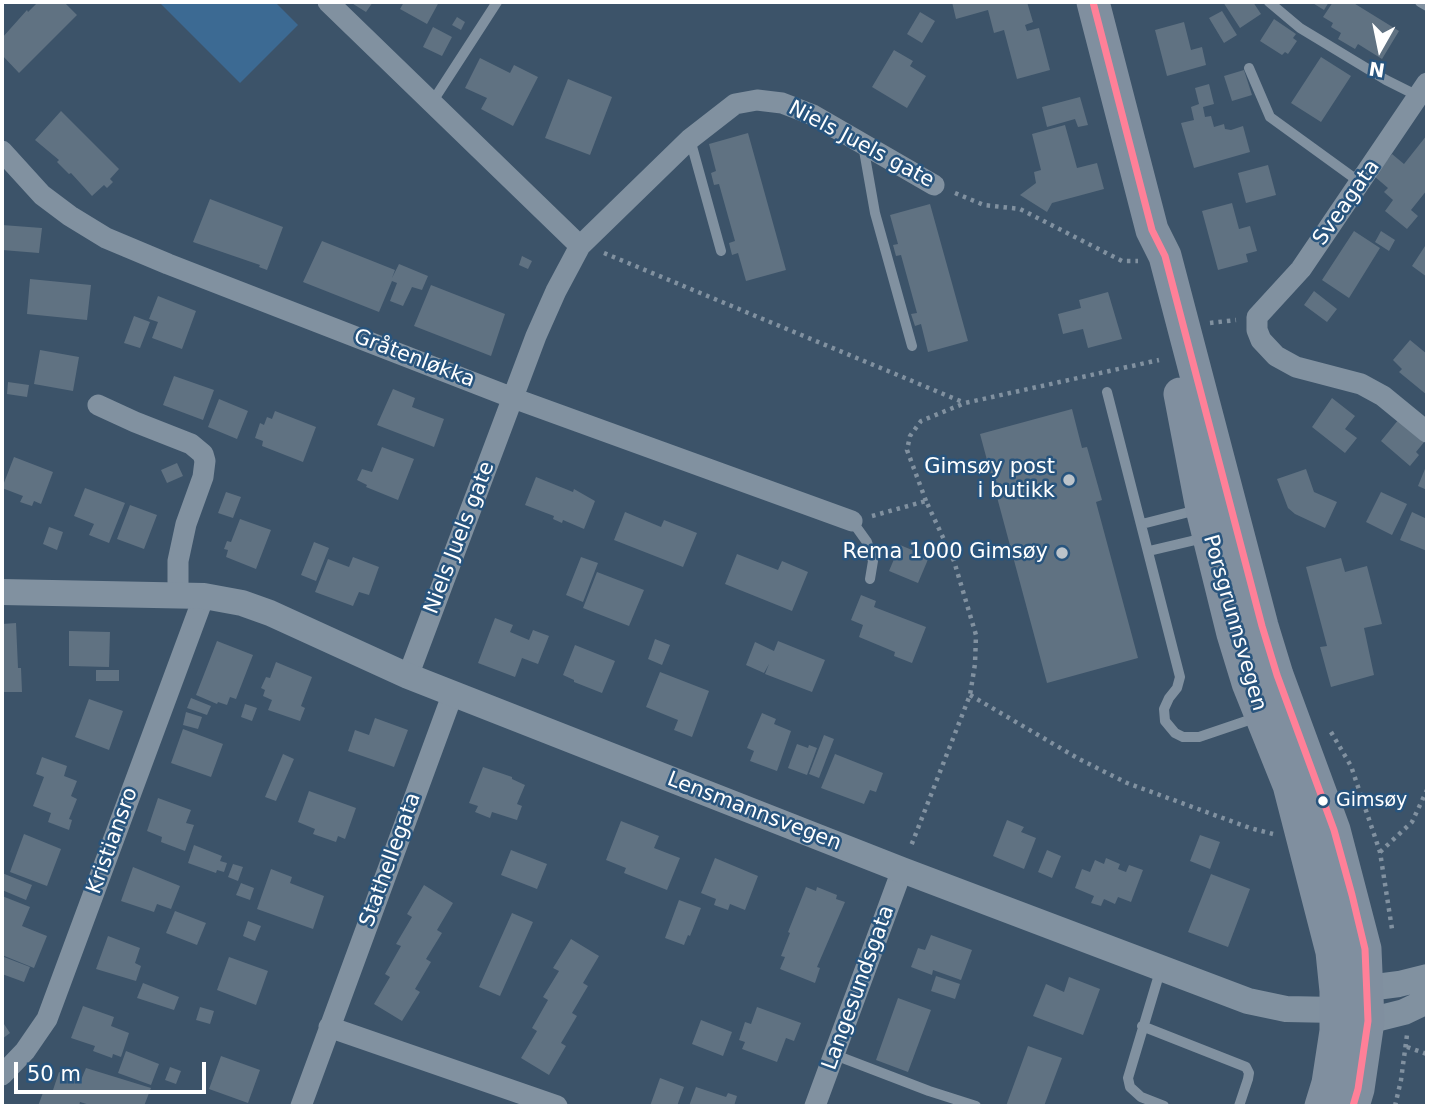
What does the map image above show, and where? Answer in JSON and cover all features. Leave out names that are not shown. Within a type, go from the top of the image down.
[{"type":"main road","name":"Porsgrunnsvegen","points":[[1093,2],[1152,230],[1152,259],[1217,521],[1233,634],[1261,716],[1289,785],[1332,952],[1336,1031],[1331,1068],[1321,1106]]},
{"type":"main road","name":"Porsgrunnsvegen","points":[[1217,521],[1334,831],[1365,949],[1368,1021],[1353,1106]]},
{"type":"street","points":[[328,2],[580,246]]},
{"type":"street","name":"Sveagata","points":[[1423,90],[1301,269],[1257,317],[1257,330],[1261,341],[1276,356],[1296,367],[1361,384],[1383,396],[1427,432]]},
{"type":"street","name":"Niels Juels gate","points":[[408,676],[556,291],[580,246],[690,139],[735,104],[757,100],[782,103],[813,115],[934,185]]},
{"type":"street","name":"Gråtenløkka","points":[[2,151],[43,195],[70,216],[106,238],[513,398],[852,521]]},
{"type":"street","points":[[98,405],[191,444],[203,454],[204,477],[186,524],[178,561],[191,595]]},
{"type":"street","name":"Lensmannsvegen","points":[[2,592],[191,595],[242,603],[453,694],[1160,968],[1268,1006],[1300,1010],[1336,1010],[1368,1021]]},
{"type":"street","name":"Kristiansro","points":[[2,1075],[25,1051],[47,1019],[191,595]]},
{"type":"street","name":"Stathellegata","points":[[301,1106],[453,694]]},
{"type":"street","name":"Langesundsgata","points":[[815,1106],[902,870]]},
{"type":"street","points":[[1336,1010],[1368,988],[1399,984],[1427,976]]},
{"type":"street","points":[[1368,1021],[1404,1012],[1427,1001]]},
{"type":"street","points":[[329,1027],[557,1106]]},
{"type":"lane","points":[[431,104],[497,2]]},
{"type":"lane","points":[[1269,2],[1300,28],[1386,80],[1423,90]]},
{"type":"lane","points":[[1420,2],[1427,6]]},
{"type":"lane","points":[[1249,68],[1270,117],[1361,183]]},
{"type":"lane","points":[[690,139],[722,251]]},
{"type":"lane","points":[[863,144],[875,213],[912,346]]},
{"type":"lane","points":[[1107,391],[1180,677],[1177,688],[1164,709],[1165,721],[1175,733],[1184,737],[1199,737],[1261,716]]},
{"type":"lane","points":[[852,521],[867,542],[873,561],[870,579]]},
{"type":"lane","points":[[1142,524],[1217,521]]},
{"type":"lane","points":[[1149,551],[1217,521]]},
{"type":"lane","points":[[1160,968],[1130,1067],[1130,1087],[1141,1097],[1164,1106]]},
{"type":"lane","points":[[1142,1026],[1246,1067],[1248,1079],[1238,1106]]},
{"type":"lane","points":[[835,1055],[976,1106]]},
{"type":"path","name":"Niels Juels gate","points":[[934,185],[984,205],[1020,209],[1122,261],[1140,261]]},
{"type":"path","points":[[580,246],[612,255],[965,403]]},
{"type":"path","points":[[902,870],[970,695],[976,635],[954,561],[926,501],[907,450],[909,436],[921,421],[965,403],[1159,360]]},
{"type":"path","points":[[852,521],[926,501]]},
{"type":"path","points":[[970,695],[1079,759],[1127,783],[1250,828],[1281,836]]},
{"type":"path","points":[[1380,852],[1412,822],[1427,790]]},
{"type":"path","points":[[1395,1106],[1407,1047],[1407,1032]]},
{"type":"path","points":[[1407,1047],[1427,1054]]},
{"type":"path","points":[[1392,1079],[1401,1080]]},
{"type":"shaded area","points":[[159,2],[275,2],[298,25],[240,83]]},
{"type":"building","points":[[38,2],[64,2],[77,15],[19,73],[2,55],[2,38],[27,10],[28,12]]},
{"type":"building","points":[[350,2],[373,2],[366,12]]},
{"type":"building","points":[[404,2],[439,2],[427,24],[400,9]]},
{"type":"building","points":[[952,2],[1027,2],[1033,22],[1025,25],[1027,31],[1039,28],[1050,70],[1017,79],[1004,30],[994,33],[988,10],[956,19]]},
{"type":"building","points":[[1223,2],[1253,2],[1261,14],[1240,28]]},
{"type":"building","points":[[1311,2],[1329,2],[1324,10]]},
{"type":"building","points":[[1333,2],[1352,2],[1399,31],[1382,59],[1358,44],[1355,49],[1338,39],[1341,33],[1331,27],[1333,23],[1323,17]]},
{"type":"building","points":[[1222,11],[1237,35],[1224,43],[1209,18]]},
{"type":"building","points":[[920,12],[935,21],[922,43],[907,34]]},
{"type":"building","points":[[457,17],[465,22],[461,30],[452,25]]},
{"type":"building","points":[[1274,19],[1296,34],[1293,38],[1297,41],[1288,54],[1285,52],[1282,55],[1260,41]]},
{"type":"building","points":[[1184,22],[1191,50],[1202,47],[1206,65],[1167,76],[1155,30]]},
{"type":"building","points":[[433,27],[452,37],[442,56],[423,47]]},
{"type":"building","points":[[894,50],[913,61],[910,66],[926,76],[907,108],[872,87]]},
{"type":"building","points":[[1321,57],[1351,76],[1321,122],[1291,103]]},
{"type":"building","points":[[480,58],[510,73],[514,65],[538,77],[513,126],[481,109],[487,98],[465,88]]},
{"type":"building","points":[[1244,70],[1252,95],[1232,101],[1224,76]]},
{"type":"building","points":[[568,79],[612,97],[590,155],[545,138]]},
{"type":"building","points":[[1209,84],[1214,104],[1203,107],[1205,117],[1211,116],[1214,127],[1224,124],[1225,129],[1231,130],[1243,126],[1250,152],[1194,168],[1181,123],[1194,120],[1191,107],[1199,104],[1195,88]]},
{"type":"building","points":[[1080,97],[1088,125],[1078,127],[1075,119],[1047,127],[1042,107]]},
{"type":"building","points":[[61,111],[119,169],[110,179],[113,182],[107,188],[104,185],[92,196],[57,162],[59,160],[35,140]]},
{"type":"building","points":[[1065,125],[1077,168],[1097,163],[1104,189],[1052,203],[1047,212],[1020,195],[1036,183],[1034,172],[1041,170],[1032,134]]},
{"type":"building","points":[[748,133],[786,270],[746,281],[738,253],[732,255],[729,243],[735,241],[719,184],[714,185],[711,173],[716,171],[709,144]]},
{"type":"building","points":[[1427,135],[1427,190],[1411,210],[1418,216],[1407,229],[1385,211],[1393,200],[1384,192],[1388,188],[1374,176],[1392,154],[1404,164]]},
{"type":"building","points":[[1268,165],[1276,195],[1246,203],[1238,173]]},
{"type":"building","points":[[210,199],[283,227],[267,270],[259,267],[260,265],[193,242]]},
{"type":"building","points":[[1232,203],[1239,229],[1250,226],[1257,251],[1246,254],[1248,262],[1218,270],[1202,211]]},
{"type":"building","points":[[930,204],[968,341],[928,352],[921,324],[915,326],[911,314],[917,313],[901,255],[896,256],[893,245],[898,244],[890,215]]},
{"type":"building","points":[[2,225],[42,228],[39,253],[2,250]]},
{"type":"building","points":[[1354,231],[1380,248],[1349,298],[1322,280]]},
{"type":"building","points":[[1381,231],[1395,240],[1389,251],[1375,242]]},
{"type":"building","points":[[322,241],[395,270],[392,278],[399,264],[428,276],[422,290],[412,287],[403,306],[390,301],[397,283],[392,281],[379,312],[303,282]]},
{"type":"building","points":[[1427,243],[1427,277],[1412,266]]},
{"type":"building","points":[[522,256],[532,261],[528,269],[519,265]]},
{"type":"building","points":[[30,279],[91,285],[87,320],[27,314]]},
{"type":"building","points":[[431,285],[505,314],[491,356],[414,326]]},
{"type":"building","points":[[1314,291],[1337,309],[1327,322],[1304,305]]},
{"type":"building","points":[[1108,292],[1122,339],[1088,348],[1083,329],[1063,334],[1058,314],[1081,308],[1079,300]]},
{"type":"building","points":[[158,296],[196,311],[182,349],[152,338],[158,322],[149,319]]},
{"type":"building","points":[[134,316],[150,322],[140,348],[124,343]]},
{"type":"building","points":[[1410,340],[1427,354],[1427,395],[1399,372],[1402,369],[1393,360]]},
{"type":"building","points":[[40,350],[79,357],[73,391],[34,384]]},
{"type":"building","points":[[174,376],[214,390],[203,420],[163,405]]},
{"type":"building","points":[[8,382],[29,385],[27,397],[7,394]]},
{"type":"building","points":[[393,389],[415,398],[412,407],[444,419],[434,447],[377,425]]},
{"type":"building","points":[[1332,398],[1355,416],[1345,429],[1357,438],[1345,453],[1312,427]]},
{"type":"building","points":[[219,399],[248,411],[237,439],[208,427]]},
{"type":"building","points":[[1072,409],[1082,448],[1087,447],[1102,500],[1096,502],[1138,658],[1047,683],[980,434]]},
{"type":"building","points":[[275,411],[316,427],[303,462],[262,446],[263,441],[255,438],[260,423],[264,425],[267,417],[272,419]]},
{"type":"building","points":[[1399,419],[1425,441],[1410,466],[1381,441]]},
{"type":"building","points":[[382,447],[414,459],[398,500],[366,487],[367,485],[357,480],[362,469],[372,472]]},
{"type":"building","points":[[14,457],[53,472],[41,504],[34,501],[32,506],[20,502],[23,496],[2,488]]},
{"type":"building","points":[[177,463],[183,476],[167,483],[161,470]]},
{"type":"building","points":[[1427,464],[1427,490],[1418,486]]},
{"type":"building","points":[[1306,469],[1314,492],[1337,502],[1325,528],[1288,508],[1277,479]]},
{"type":"building","points":[[536,477],[573,492],[574,489],[595,501],[584,529],[563,520],[562,523],[553,519],[554,516],[525,505]]},
{"type":"building","points":[[85,488],[125,503],[109,543],[89,535],[94,524],[74,516]]},
{"type":"building","points":[[226,492],[241,497],[233,518],[218,513]]},
{"type":"building","points":[[1381,492],[1407,504],[1392,535],[1366,522]]},
{"type":"building","points":[[130,505],[157,515],[144,549],[117,539]]},
{"type":"building","points":[[625,512],[661,527],[664,520],[697,533],[683,567],[614,540]]},
{"type":"building","points":[[1412,512],[1427,519],[1427,551],[1400,540]]},
{"type":"building","points":[[240,519],[271,530],[256,569],[226,557],[228,550],[224,549],[227,541],[231,542]]},
{"type":"building","points":[[49,527],[63,532],[57,550],[43,544]]},
{"type":"building","points":[[314,542],[329,548],[316,581],[301,575]]},
{"type":"building","points":[[900,545],[929,557],[918,583],[889,571]]},
{"type":"building","points":[[737,554],[778,570],[782,561],[808,572],[792,611],[725,584]]},
{"type":"building","points":[[353,557],[379,567],[369,595],[359,592],[353,606],[315,592],[328,559],[349,567]]},
{"type":"building","points":[[581,557],[598,563],[583,602],[566,595]]},
{"type":"building","points":[[1341,558],[1345,572],[1367,566],[1382,624],[1364,628],[1374,675],[1331,687],[1320,647],[1327,646],[1306,567]]},
{"type":"building","points":[[597,572],[644,590],[629,626],[583,608]]},
{"type":"building","points":[[861,595],[876,601],[874,607],[926,627],[912,663],[894,656],[895,652],[859,637],[863,625],[851,620]]},
{"type":"building","points":[[495,618],[513,625],[510,632],[529,640],[533,630],[549,636],[538,664],[522,658],[515,677],[478,663]]},
{"type":"building","points":[[16,623],[22,692],[2,692],[2,624]]},
{"type":"building","points":[[69,631],[110,632],[109,667],[69,666]]},
{"type":"building","points":[[655,639],[670,645],[662,665],[648,659]]},
{"type":"building","points":[[217,641],[253,655],[236,699],[230,697],[227,705],[217,704],[196,695]]},
{"type":"building","points":[[778,641],[825,660],[812,692],[765,674],[769,664],[764,673],[746,665],[755,642],[774,651]]},
{"type":"building","points":[[575,645],[615,661],[602,693],[563,675]]},
{"type":"building","points":[[276,662],[312,677],[301,706],[305,708],[300,721],[268,710],[272,700],[263,696],[265,690],[261,688],[266,677],[270,678]]},
{"type":"building","points":[[96,670],[119,670],[119,681],[96,681]]},
{"type":"building","points":[[660,672],[709,691],[692,737],[674,730],[678,720],[646,707]]},
{"type":"building","points":[[191,698],[211,706],[207,715],[187,708]]},
{"type":"building","points":[[89,699],[123,711],[109,750],[75,737]]},
{"type":"building","points":[[245,704],[257,708],[252,721],[241,717]]},
{"type":"building","points":[[186,712],[202,717],[198,729],[183,725]]},
{"type":"building","points":[[762,713],[776,719],[774,724],[791,731],[777,771],[750,761],[754,751],[747,748]]},
{"type":"building","points":[[375,718],[408,730],[394,767],[348,751],[355,730],[369,735]]},
{"type":"building","points":[[183,729],[223,744],[211,777],[171,763]]},
{"type":"building","points":[[824,735],[834,739],[819,778],[809,774]]},
{"type":"building","points":[[797,744],[817,748],[807,775],[788,768]]},
{"type":"building","points":[[283,754],[294,759],[276,801],[265,797]]},
{"type":"building","points":[[835,754],[883,773],[876,792],[870,790],[864,804],[821,788]]},
{"type":"building","points":[[42,757],[67,766],[64,776],[77,781],[71,796],[77,799],[69,819],[72,820],[69,830],[48,822],[51,813],[33,806],[44,777],[36,774]]},
{"type":"building","points":[[483,767],[512,777],[525,785],[517,804],[522,806],[517,820],[492,812],[490,818],[475,812],[478,806],[469,803]]},
{"type":"building","points":[[309,791],[356,808],[345,839],[338,836],[336,842],[313,834],[315,829],[298,822]]},
{"type":"building","points":[[158,798],[191,810],[186,823],[194,825],[185,851],[161,842],[162,837],[147,831]]},
{"type":"building","points":[[1007,820],[1024,827],[1021,832],[1036,838],[1024,869],[993,856]]},
{"type":"building","points":[[621,821],[659,836],[654,848],[680,858],[667,890],[624,873],[626,868],[606,860]]},
{"type":"building","points":[[24,834],[61,849],[47,886],[10,872]]},
{"type":"building","points":[[1200,835],[1220,842],[1210,869],[1190,861]]},
{"type":"building","points":[[194,845],[222,856],[220,861],[227,863],[224,872],[217,870],[216,873],[188,863]]},
{"type":"building","points":[[511,850],[547,864],[537,889],[501,875]]},
{"type":"building","points":[[1047,850],[1061,856],[1052,878],[1038,872]]},
{"type":"building","points":[[715,858],[758,876],[745,910],[730,904],[728,910],[714,905],[716,899],[701,893]]},
{"type":"building","points":[[1106,858],[1120,864],[1118,869],[1126,872],[1129,865],[1143,870],[1131,902],[1118,897],[1115,904],[1104,899],[1101,906],[1091,903],[1094,896],[1075,888],[1082,869],[1090,872],[1095,860],[1104,864]]},
{"type":"building","points":[[233,864],[243,867],[238,881],[228,877]]},
{"type":"building","points":[[133,867],[180,886],[171,909],[157,904],[154,912],[121,901]]},
{"type":"building","points":[[271,869],[292,877],[290,883],[324,896],[313,929],[257,909]]},
{"type":"building","points":[[2,873],[32,885],[26,900],[2,890]]},
{"type":"building","points":[[1211,874],[1250,889],[1228,947],[1188,932]]},
{"type":"building","points":[[241,883],[254,888],[250,900],[236,895]]},
{"type":"building","points":[[424,885],[453,903],[437,930],[442,933],[426,959],[431,962],[415,989],[420,992],[402,1021],[374,1004],[390,977],[385,974],[401,946],[396,944],[412,917],[407,914]]},
{"type":"building","points":[[806,887],[816,891],[817,887],[837,895],[836,899],[845,902],[817,967],[820,968],[815,983],[780,969],[785,957],[781,956],[790,933],[788,932]]},
{"type":"building","points":[[2,896],[30,907],[22,926],[47,936],[34,968],[2,955]]},
{"type":"building","points":[[679,900],[701,908],[684,945],[665,938]]},
{"type":"building","points":[[175,911],[206,923],[197,945],[166,933]]},
{"type":"building","points":[[512,913],[533,922],[500,996],[479,987]]},
{"type":"building","points":[[248,921],[261,926],[255,941],[243,936]]},
{"type":"building","points":[[931,935],[972,950],[961,980],[933,970],[932,975],[911,967],[918,948],[925,950]]},
{"type":"building","points":[[108,936],[140,948],[135,963],[141,966],[136,981],[96,969]]},
{"type":"building","points":[[571,939],[599,956],[583,983],[588,986],[572,1013],[577,1016],[561,1043],[566,1046],[549,1075],[521,1058],[537,1031],[532,1028],[548,1000],[543,997],[559,971],[553,968]]},
{"type":"building","points":[[4,957],[30,967],[24,982],[2,974]]},
{"type":"building","points":[[229,957],[268,971],[256,1005],[217,990]]},
{"type":"building","points":[[936,976],[960,984],[955,999],[931,991]]},
{"type":"building","points":[[1069,977],[1100,989],[1083,1035],[1033,1016],[1046,984],[1064,992]]},
{"type":"building","points":[[143,983],[179,997],[174,1010],[137,998]]},
{"type":"building","points":[[898,998],[931,1010],[908,1072],[876,1060]]},
{"type":"building","points":[[83,1006],[114,1017],[111,1026],[129,1033],[121,1057],[113,1054],[112,1058],[93,1051],[95,1046],[71,1038]]},
{"type":"building","points":[[200,1007],[214,1011],[210,1024],[196,1020]]},
{"type":"building","points":[[757,1007],[801,1023],[794,1041],[786,1038],[777,1062],[742,1049],[745,1042],[739,1040],[745,1022],[751,1024]]},
{"type":"building","points":[[701,1020],[732,1032],[723,1056],[692,1044]]},
{"type":"building","points":[[2,1021],[10,1033],[2,1039]]},
{"type":"building","points":[[1028,1046],[1062,1058],[1044,1106],[1006,1106]]},
{"type":"building","points":[[126,1051],[159,1064],[151,1085],[118,1073]]},
{"type":"building","points":[[221,1056],[260,1070],[248,1103],[209,1089]]},
{"type":"building","points":[[170,1067],[181,1071],[176,1084],[165,1080]]},
{"type":"building","points":[[86,1068],[151,1088],[144,1106],[93,1106],[80,1102],[79,1106],[38,1106],[44,1090],[52,1093],[59,1072],[81,1080]]},
{"type":"building","points":[[660,1078],[684,1087],[677,1106],[650,1106]]},
{"type":"building","points":[[696,1087],[726,1097],[728,1093],[737,1096],[734,1106],[689,1106]]},
{"type":"transit line","points":[[1093,2],[1152,230],[1165,256],[1262,626],[1277,675],[1334,830],[1365,949],[1368,1021],[1353,1106]]},
{"type":"place","name":"Gimsøy post i butikk","points":[[1069,480]]},
{"type":"place","name":"Rema 1000 Gimsøy","points":[[1062,553]]},
{"type":"place","name":"Gimsøy","points":[[1323,801]]}]
